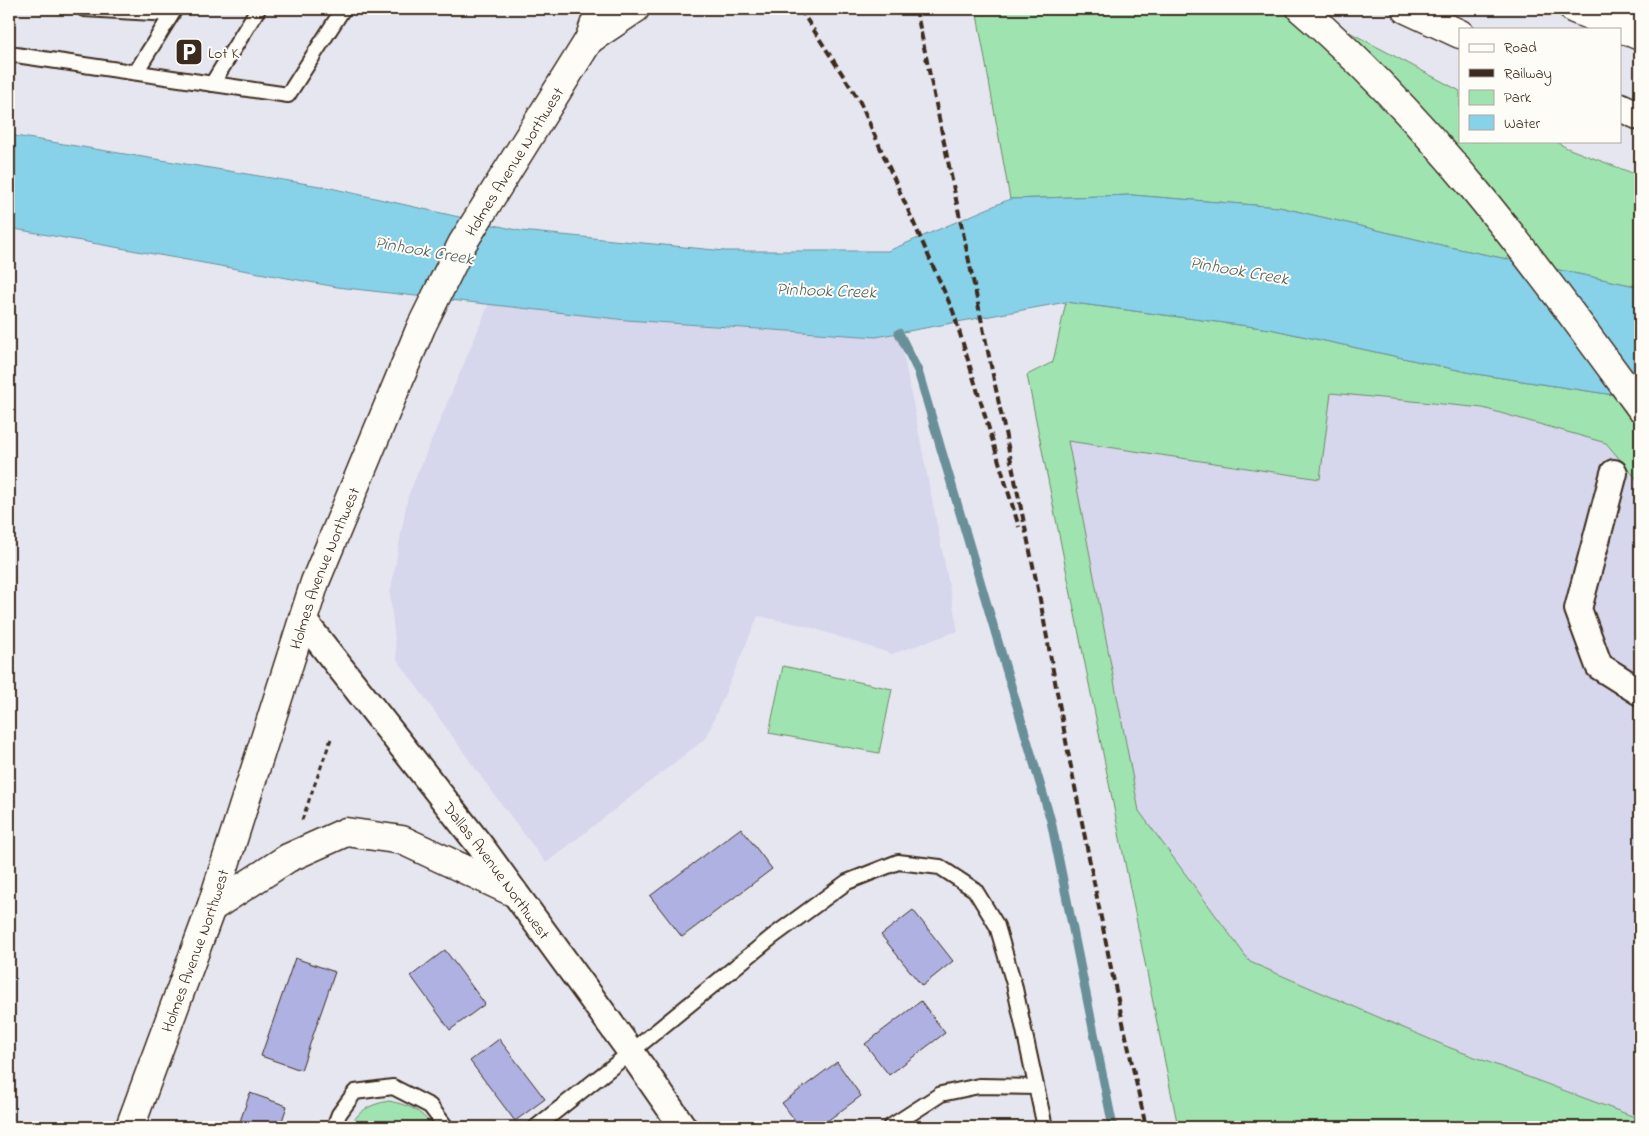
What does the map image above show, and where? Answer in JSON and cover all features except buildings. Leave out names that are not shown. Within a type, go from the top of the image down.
[{"type":"main road","name":"Holmes Avenue Northwest","points":[[130,1127],[211,908],[314,582],[422,327],[462,244],[589,40],[600,9]]},
{"type":"main road","name":"Holmes Avenue Northwest","points":[[589,40],[635,9]]},
{"type":"main road","points":[[1301,9],[1331,34],[1418,122],[1539,269],[1640,407]]},
{"type":"main road","points":[[1406,9],[1459,34]]},
{"type":"main road","points":[[1574,9],[1620,28]]},
{"type":"main road","points":[[1634,9],[1640,14]]},
{"type":"main road","points":[[1622,29],[1640,36]]},
{"type":"main road","points":[[1622,108],[1640,116]]},
{"type":"main road","points":[[211,908],[288,858],[346,832],[402,840],[513,892]]},
{"type":"street","points":[[1614,473],[1578,609],[1599,666],[1640,692]]},
{"type":"street","name":"Dallas Avenue Northwest","points":[[302,619],[482,848],[631,1052],[683,1127]]},
{"type":"lane","points":[[84,9],[173,12],[136,72]]},
{"type":"lane","points":[[212,84],[258,9]]},
{"type":"lane","points":[[9,54],[288,95],[343,9]]},
{"type":"lane","points":[[536,1127],[772,937],[847,882],[898,862],[940,867],[974,890],[997,926],[1014,984],[1045,1127]]},
{"type":"lane","points":[[890,1127],[941,1094],[979,1086],[1036,1087]]},
{"type":"lane","points":[[334,1127],[339,1114],[355,1092],[393,1087],[430,1106],[446,1127]]},
{"type":"path","points":[[300,826],[332,736]]},
{"type":"shaded area","points":[[489,304],[626,320],[876,337],[899,333],[958,631],[892,654],[803,625],[758,616],[706,738],[546,863],[397,659],[390,594],[408,496]]},
{"type":"shaded area","points":[[1330,393],[1483,408],[1606,443],[1640,483],[1640,612],[1635,638],[1640,639],[1640,1119],[1448,1047],[1250,962],[1139,811],[1068,441],[1320,479]]},
{"type":"green space","points":[[976,9],[1306,9],[1459,90],[1459,142],[1557,142],[1567,148],[1640,176],[1640,287],[1445,246],[1279,207],[1132,195],[1010,199]]},
{"type":"green space","points":[[1066,302],[1270,329],[1476,374],[1640,399],[1640,483],[1606,443],[1483,408],[1331,393],[1320,479],[1068,441],[1139,811],[1250,962],[1448,1047],[1640,1119],[1640,1127],[1178,1127],[1027,375],[1053,362]]},
{"type":"green space","points":[[783,666],[892,689],[879,753],[769,733]]},
{"type":"green space","points":[[389,1101],[414,1109],[433,1127],[351,1127],[361,1112],[377,1104]]},
{"type":"water","name":"Pinhook Creek","points":[[9,135],[326,187],[521,231],[725,251],[888,251],[1010,199],[1132,195],[1279,207],[1445,246],[1640,287],[1640,399],[1476,374],[1270,329],[1066,302],[876,337],[626,320],[337,287],[9,228]]},
{"type":"waterway","points":[[899,333],[918,371],[1051,821],[1113,1127]]},
{"type":"railway","points":[[800,9],[859,100],[953,311],[1019,527]]},
{"type":"railway","points":[[916,9],[1039,594],[1111,968],[1146,1127]]},
{"type":"place","name":"Lot K","points":[[189,52]]}]
